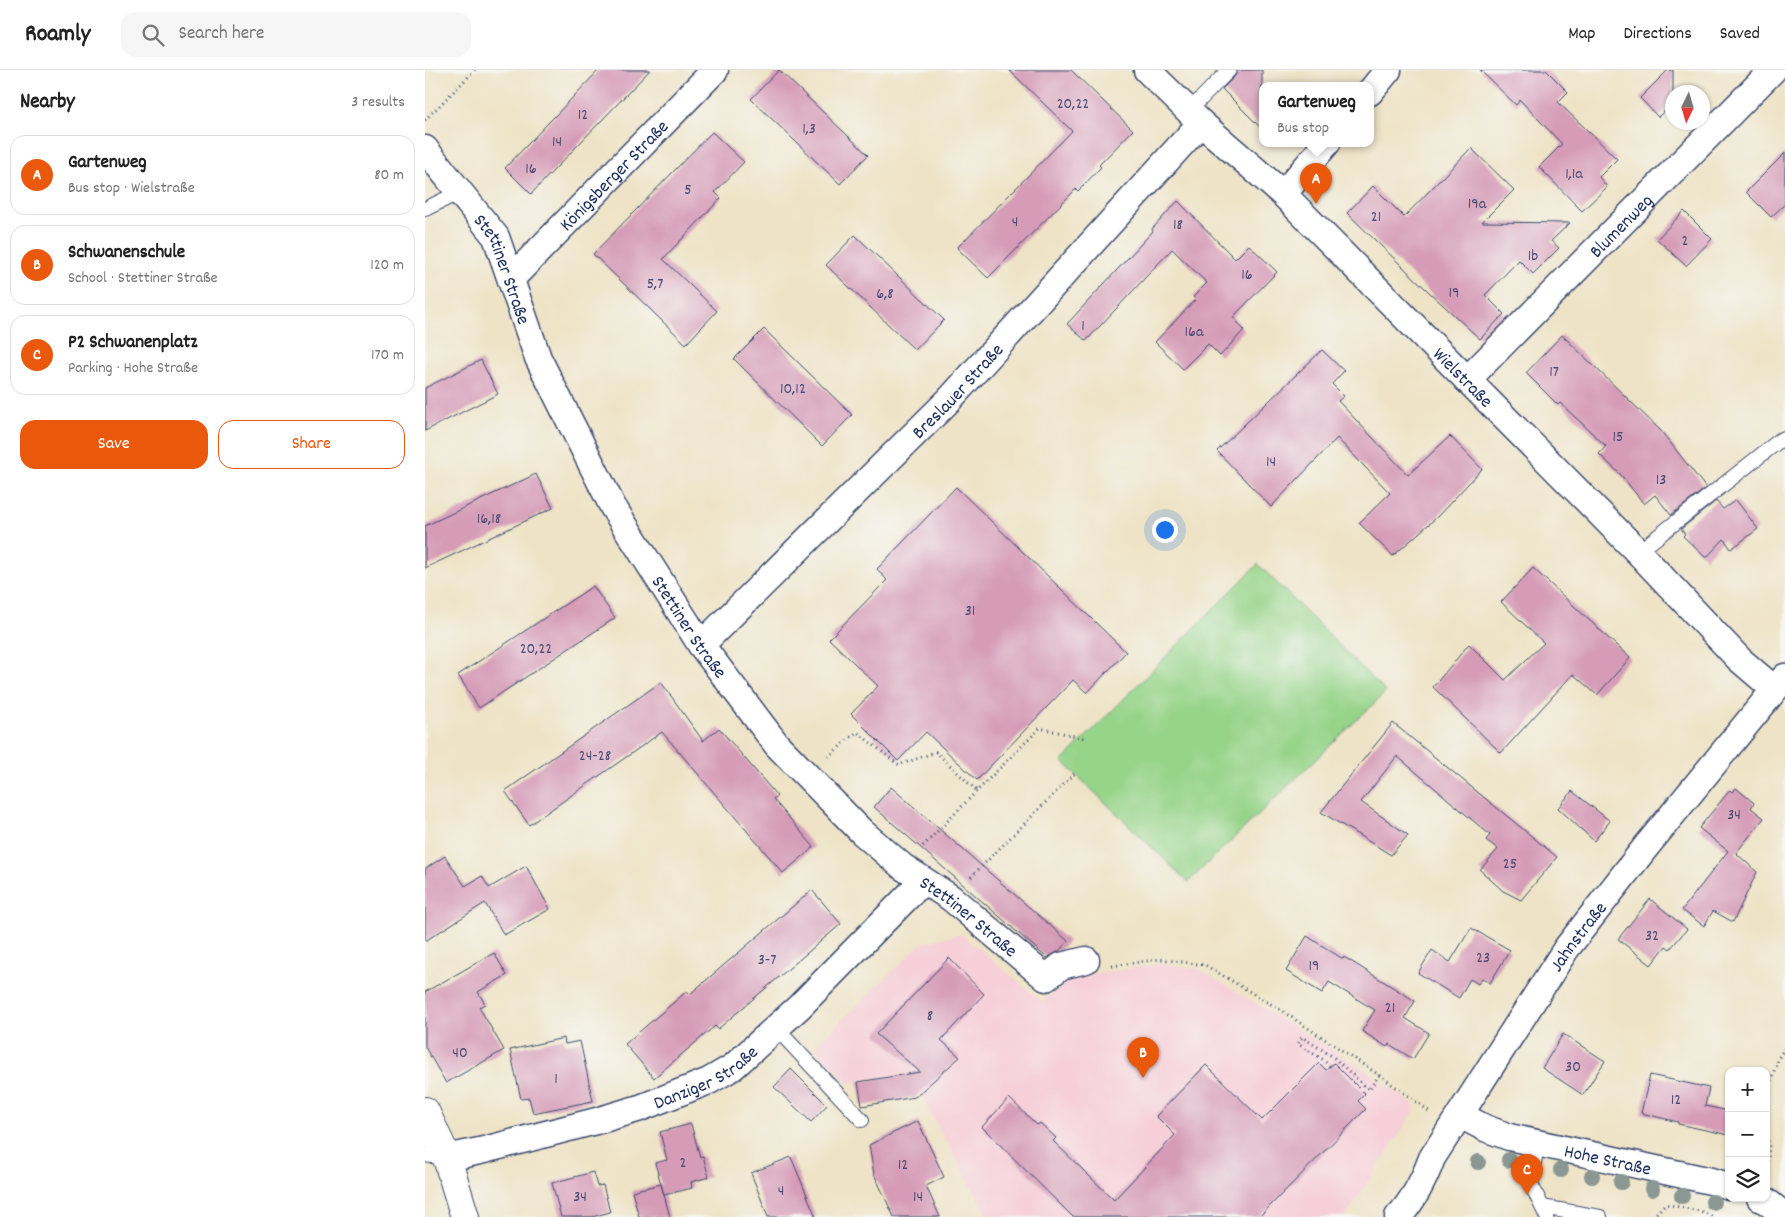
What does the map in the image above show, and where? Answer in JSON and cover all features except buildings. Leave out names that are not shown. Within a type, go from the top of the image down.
[{"type":"main road","points":[[425,1111],[436,1156],[465,1217]]},
{"type":"street","name":"Königsberger Straße","points":[[511,279],[715,70]]},
{"type":"street","name":"Wielstraße","points":[[1147,70],[1195,117],[1283,194],[1638,552],[1739,659],[1780,683]]},
{"type":"street","points":[[1374,87],[1388,70]]},
{"type":"street","name":"Blumenweg","points":[[1467,380],[1773,70]]},
{"type":"street","name":"Breslauer Straße","points":[[701,645],[949,400],[1195,117]]},
{"type":"street","points":[[1283,194],[1324,147]]},
{"type":"street","name":"Stettiner Straße","points":[[425,148],[496,237],[538,358],[613,507],[701,645],[777,745],[862,832],[913,874],[951,898],[1046,978],[1061,966],[1086,960]]},
{"type":"street","name":"Jahnstraße","points":[[1398,1217],[1405,1210],[1423,1182],[1432,1158],[1566,949],[1780,683]]},
{"type":"street","name":"Danziger Straße","points":[[436,1156],[484,1150],[640,1108],[709,1081],[733,1067],[854,952],[913,874]]},
{"type":"street","name":"Hohe Straße","points":[[1460,1114],[1485,1128],[1509,1137],[1725,1185]]},
{"type":"lane","points":[[1195,117],[1229,70]]},
{"type":"lane","points":[[425,210],[460,192]]},
{"type":"lane","points":[[1638,552],[1785,438]]},
{"type":"lane","points":[[776,1028],[862,1120]]},
{"type":"lane","points":[[1537,1143],[1531,1184],[1545,1212],[1600,1217]]},
{"type":"path","points":[[425,120],[475,70]]},
{"type":"path","points":[[913,874],[977,791],[1040,728],[1084,738]]},
{"type":"path","points":[[806,775],[857,732],[899,765],[936,752],[977,791]]},
{"type":"path","points":[[951,898],[1075,773]]},
{"type":"path","points":[[1114,966],[1160,959],[1205,965],[1279,1009],[1427,1109]]},
{"type":"path","points":[[1330,1066],[1298,1044],[1302,1037],[1332,1056],[1369,1090],[1379,1075]]},
{"type":"path","points":[[1770,1083],[1785,1047]]},
{"type":"path","points":[[1769,1157],[1770,1205]]},
{"type":"path","points":[[1653,1217],[1665,1204],[1715,1217]]},
{"type":"shaded area","points":[[961,934],[1043,1002],[1071,977],[1163,964],[1199,969],[1368,1072],[1414,1105],[1415,1110],[1345,1217],[989,1217],[908,1073],[849,1083],[814,1047],[922,943]]},
{"type":"green space","points":[[1258,564],[1386,692],[1188,882],[1062,761]]},
{"type":"place","name":"Gartenweg","points":[[1316,204]]},
{"type":"place","name":"Schwanenschule","points":[[1143,1078]]},
{"type":"place","name":"P2 Schwanenplatz","points":[[1527,1195]]}]
